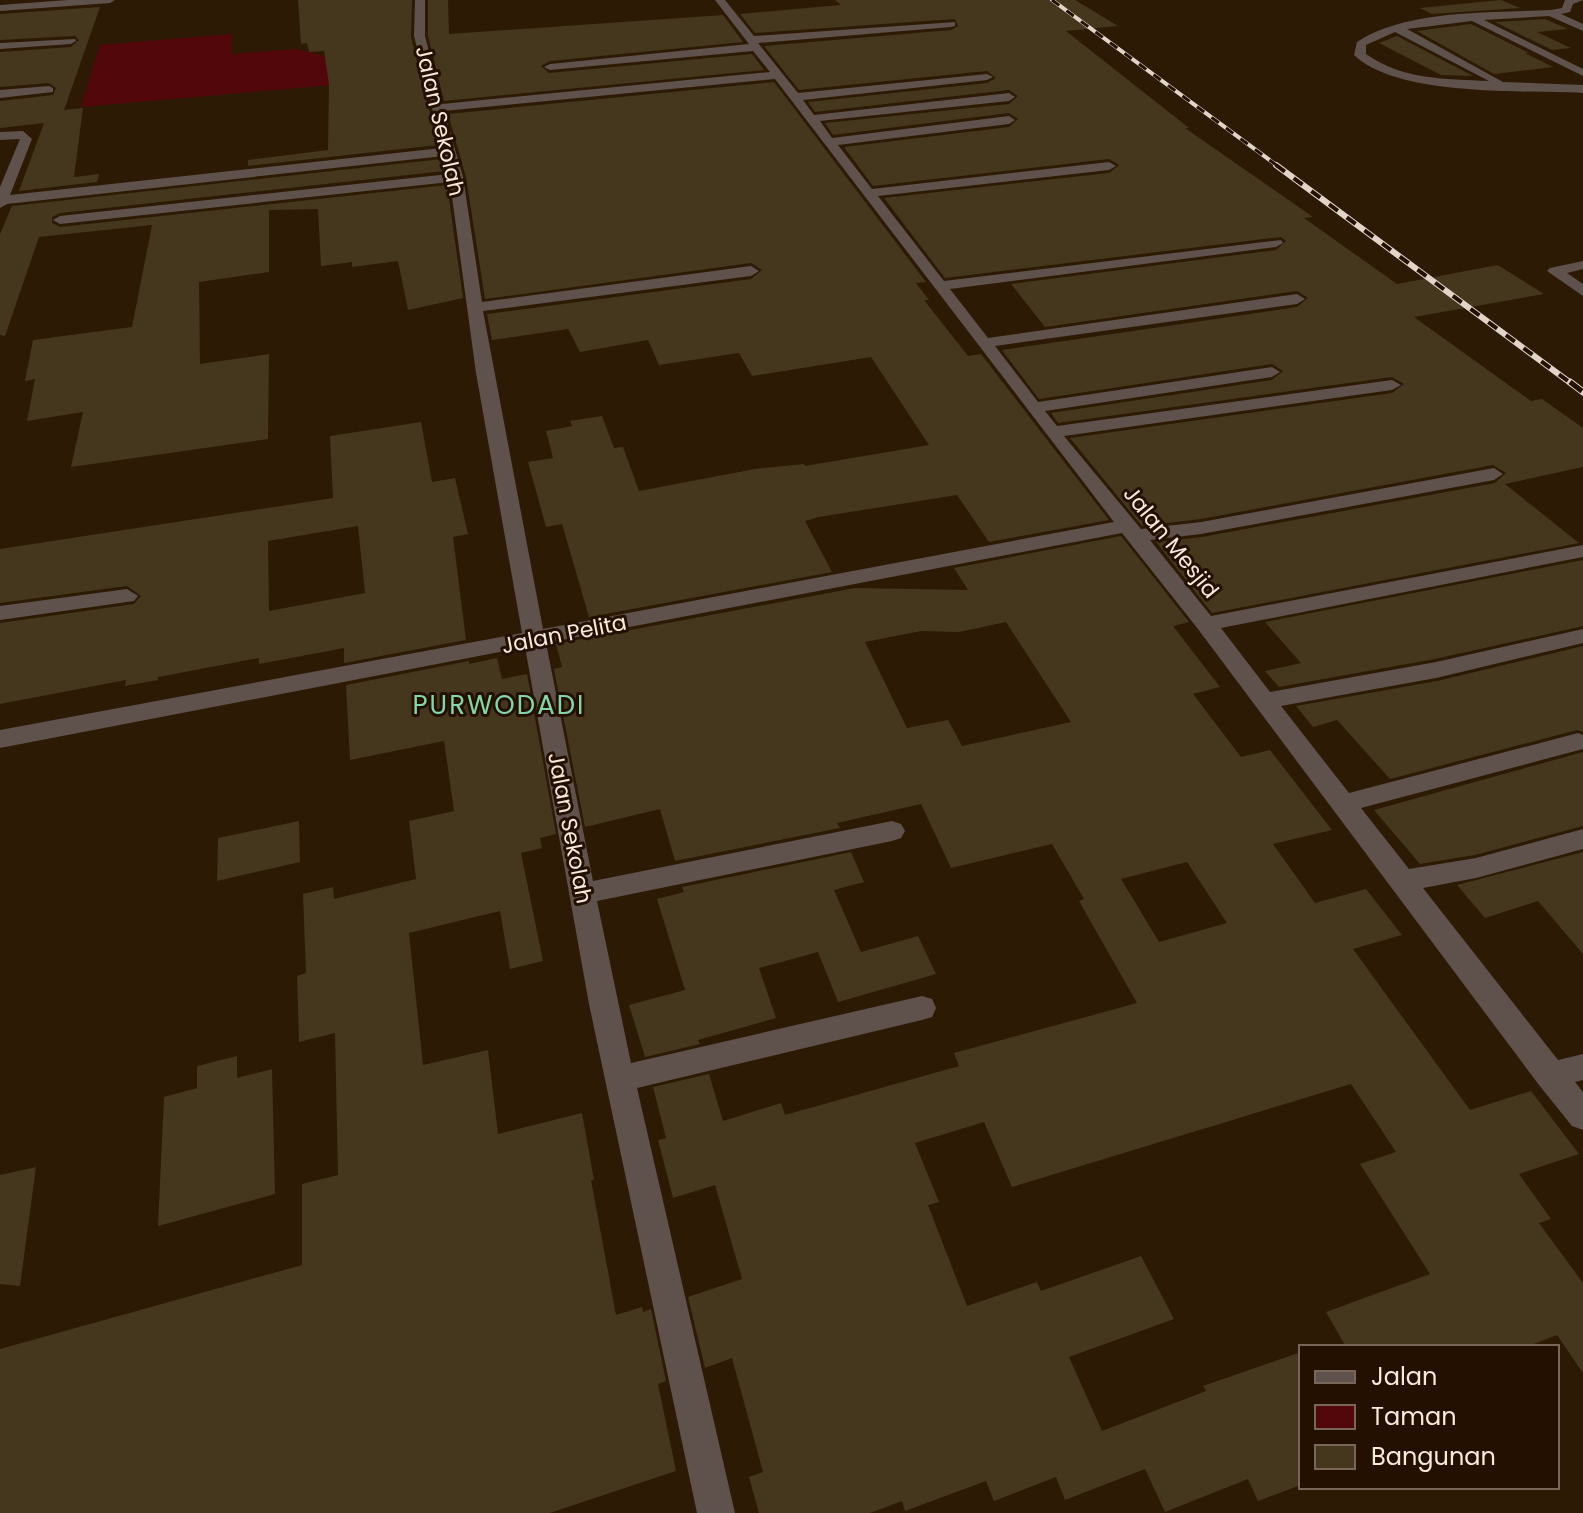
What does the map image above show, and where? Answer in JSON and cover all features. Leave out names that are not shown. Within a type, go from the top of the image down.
[{"type":"street","points":[[0,8],[110,0]]},
{"type":"street","name":"Jalan Sekolah","points":[[420,0],[418,21],[436,108],[451,151],[456,177],[477,307],[484,373],[532,640],[619,1079],[716,1513]]},
{"type":"street","name":"Jalan Mesjid","points":[[720,0],[1033,408],[1206,624],[1583,1116]]},
{"type":"street","points":[[1578,0],[1569,2],[1566,10],[1551,13],[1412,24],[1364,39],[1360,55],[1370,64],[1405,79],[1583,89]]},
{"type":"street","points":[[1551,13],[1583,28]]},
{"type":"street","points":[[1475,20],[1583,73]]},
{"type":"street","points":[[550,67],[951,24]]},
{"type":"street","points":[[1398,29],[1507,85]]},
{"type":"street","points":[[0,46],[71,41]]},
{"type":"street","points":[[436,108],[778,75]]},
{"type":"street","points":[[793,97],[987,77]]},
{"type":"street","points":[[0,94],[49,90]]},
{"type":"street","points":[[809,119],[1009,97]]},
{"type":"street","points":[[828,142],[1009,120]]},
{"type":"street","points":[[0,136],[23,135],[26,139],[1,202],[451,151]]},
{"type":"street","points":[[869,193],[1109,166]]},
{"type":"street","points":[[60,220],[456,177]]},
{"type":"street","points":[[939,286],[1276,243]]},
{"type":"street","points":[[1583,265],[1555,271],[1583,291]]},
{"type":"street","points":[[477,307],[751,271]]},
{"type":"street","points":[[984,343],[1297,299]]},
{"type":"street","points":[[1033,408],[1272,372]]},
{"type":"street","points":[[1052,432],[1392,385]]},
{"type":"street","name":"Jalan Pelita","points":[[0,739],[532,640],[859,575],[1132,531],[1201,528],[1494,474]]},
{"type":"street","points":[[1206,624],[1583,551]]},
{"type":"street","points":[[0,613],[127,596]]},
{"type":"street","points":[[1264,701],[1436,670],[1583,636]]},
{"type":"street","points":[[1342,804],[1578,742]]},
{"type":"street","points":[[584,893],[892,831]]},
{"type":"street","points":[[1401,881],[1498,863],[1583,839]]},
{"type":"street","points":[[619,1079],[922,1008]]},
{"type":"street","points":[[1550,1075],[1583,1067]]},
{"type":"green space","points":[[232,34],[231,54],[297,49],[412,78],[81,107],[100,45]]},
{"type":"building","points":[[298,0],[412,0],[411,37],[438,145],[248,166],[248,160],[328,150],[329,84],[324,51],[309,52],[307,43],[301,44]]},
{"type":"building","points":[[428,0],[448,0],[449,34],[723,15],[743,42],[550,61],[541,66],[549,73],[752,54],[764,70],[444,101],[428,36]]},
{"type":"building","points":[[835,0],[1075,0],[1118,26],[1066,31],[1189,128],[1185,128],[1313,217],[1304,218],[1397,284],[1498,265],[1544,294],[1414,317],[1531,401],[1542,399],[1583,428],[1583,467],[1505,484],[1579,543],[1212,613],[1156,542],[1202,537],[1495,483],[1506,473],[1493,465],[1201,519],[1142,526],[1070,438],[1392,393],[1404,384],[1392,377],[1058,423],[1051,413],[1272,380],[1283,371],[1272,364],[1039,399],[1002,350],[1297,307],[1308,298],[1297,291],[1045,327],[1011,284],[1276,250],[1286,241],[1281,237],[945,278],[884,198],[1109,173],[1119,165],[1109,159],[873,186],[844,147],[1009,127],[1018,119],[1009,113],[833,135],[825,123],[1009,104],[1018,96],[1009,90],[815,112],[808,102],[987,83],[996,78],[987,71],[799,90],[764,46],[951,30],[958,26],[955,19],[755,33],[740,14],[841,5]]},
{"type":"building","points":[[1501,0],[1520,8],[1432,14],[1420,8]]},
{"type":"building","points":[[100,7],[64,110],[83,108],[74,177],[99,174],[97,182],[19,191],[44,123],[0,128],[0,101],[53,95],[56,88],[49,83],[0,87],[0,52],[71,47],[79,40],[75,36],[0,40],[0,14]]},
{"type":"building","points":[[1545,19],[1568,29],[1537,32],[1571,48],[1552,50],[1495,22]]},
{"type":"building","points":[[1471,24],[1553,67],[1494,74],[1417,31]]},
{"type":"building","points":[[1397,36],[1473,76],[1441,75],[1379,43]]},
{"type":"building","points":[[774,82],[926,282],[916,283],[929,300],[924,300],[968,356],[981,354],[1109,520],[989,542],[957,495],[819,517],[805,521],[832,572],[589,617],[562,524],[546,527],[528,462],[553,458],[546,431],[572,426],[570,421],[602,416],[614,448],[623,447],[639,491],[755,469],[805,466],[929,445],[871,357],[752,376],[739,353],[659,365],[648,340],[580,352],[568,329],[492,340],[487,314],[751,279],[762,270],[751,263],[485,299],[466,177],[448,114]]},
{"type":"building","points":[[442,159],[445,171],[60,213],[52,217],[52,223],[60,227],[447,185],[463,298],[408,310],[398,261],[352,267],[352,262],[321,266],[318,209],[269,210],[269,272],[199,282],[200,364],[269,354],[268,439],[71,467],[83,412],[27,421],[35,379],[25,381],[33,340],[132,327],[152,225],[39,237],[5,336],[0,335],[0,234],[12,206]]},
{"type":"building","points":[[421,422],[432,482],[455,478],[468,534],[453,537],[466,640],[344,663],[344,648],[259,664],[259,658],[125,686],[126,680],[0,704],[0,623],[134,604],[141,596],[127,586],[0,603],[0,549],[333,498],[330,436]],"holes":[[[358,526],[365,593],[269,611],[268,541]]]},
{"type":"building","points":[[1121,536],[1189,622],[1173,626],[1220,687],[1193,694],[1241,757],[1270,750],[1332,830],[1273,844],[1315,903],[1366,889],[1402,935],[1353,949],[1470,1110],[1531,1091],[1579,1154],[1519,1174],[1551,1219],[1539,1223],[1583,1283],[1583,1373],[1557,1335],[1531,1345],[1345,1345],[1326,1312],[1430,1274],[1360,1164],[1396,1152],[1351,1084],[1012,1187],[984,1122],[915,1143],[939,1202],[928,1205],[967,1306],[1037,1282],[1041,1291],[1141,1256],[1174,1319],[1069,1357],[1102,1431],[1206,1391],[1203,1386],[1299,1353],[1299,1486],[1258,1501],[1248,1479],[1165,1512],[1145,1469],[1065,1500],[1056,1477],[994,1501],[986,1481],[905,1511],[902,1501],[870,1513],[759,1513],[749,1477],[763,1472],[732,1358],[705,1368],[688,1297],[742,1279],[715,1185],[673,1198],[658,1140],[666,1138],[653,1087],[709,1074],[723,1121],[781,1103],[785,1115],[959,1066],[954,1053],[1137,1003],[1079,901],[1084,899],[1052,844],[951,868],[921,804],[837,823],[840,828],[675,861],[660,809],[585,827],[554,669],[562,667],[556,644],[855,588],[968,590],[954,568]],"holes":[[[1006,622],[1071,722],[962,746],[948,720],[907,728],[865,642],[921,631],[959,632]],[[1187,862],[1227,923],[1159,942],[1121,879]]]},
{"type":"building","points":[[1583,560],[1583,626],[1435,659],[1279,687],[1265,671],[1301,663],[1265,622]]},
{"type":"building","points":[[1583,646],[1583,732],[1577,730],[1390,779],[1337,720],[1313,727],[1296,706],[1437,681]]},
{"type":"building","points":[[497,658],[502,679],[527,674],[556,834],[540,838],[542,848],[521,853],[543,961],[510,969],[500,911],[409,933],[423,1065],[488,1050],[498,1134],[582,1113],[616,1315],[642,1307],[643,1312],[651,1309],[666,1381],[658,1384],[676,1471],[550,1513],[0,1513],[0,1349],[302,1265],[302,1184],[338,1175],[335,1033],[299,1042],[297,976],[306,973],[303,894],[333,887],[334,899],[416,879],[409,821],[454,811],[444,741],[350,760],[346,685]]},
{"type":"building","points":[[1583,752],[1583,826],[1475,855],[1420,864],[1374,810]]},
{"type":"building","points":[[299,821],[300,862],[217,881],[218,838]]},
{"type":"building","points":[[851,852],[864,882],[834,890],[861,952],[918,936],[936,974],[838,1002],[818,952],[759,968],[776,1018],[698,1040],[700,1044],[645,1057],[629,1005],[685,990],[657,899],[684,892],[682,887]]},
{"type":"building","points":[[1583,852],[1583,954],[1538,901],[1485,918],[1457,885]]},
{"type":"building","points":[[237,1056],[237,1078],[272,1069],[275,1194],[158,1226],[164,1097],[197,1088],[197,1066]]},
{"type":"building","points":[[36,1167],[20,1286],[0,1284],[0,1175]]},
{"type":"railway","points":[[1052,0],[1279,167]]},
{"type":"railway","points":[[1276,165],[1572,384]]},
{"type":"railway","points":[[1570,382],[1583,392]]},
{"type":"district","name":"PURWODADI","points":[[499,705]]}]
